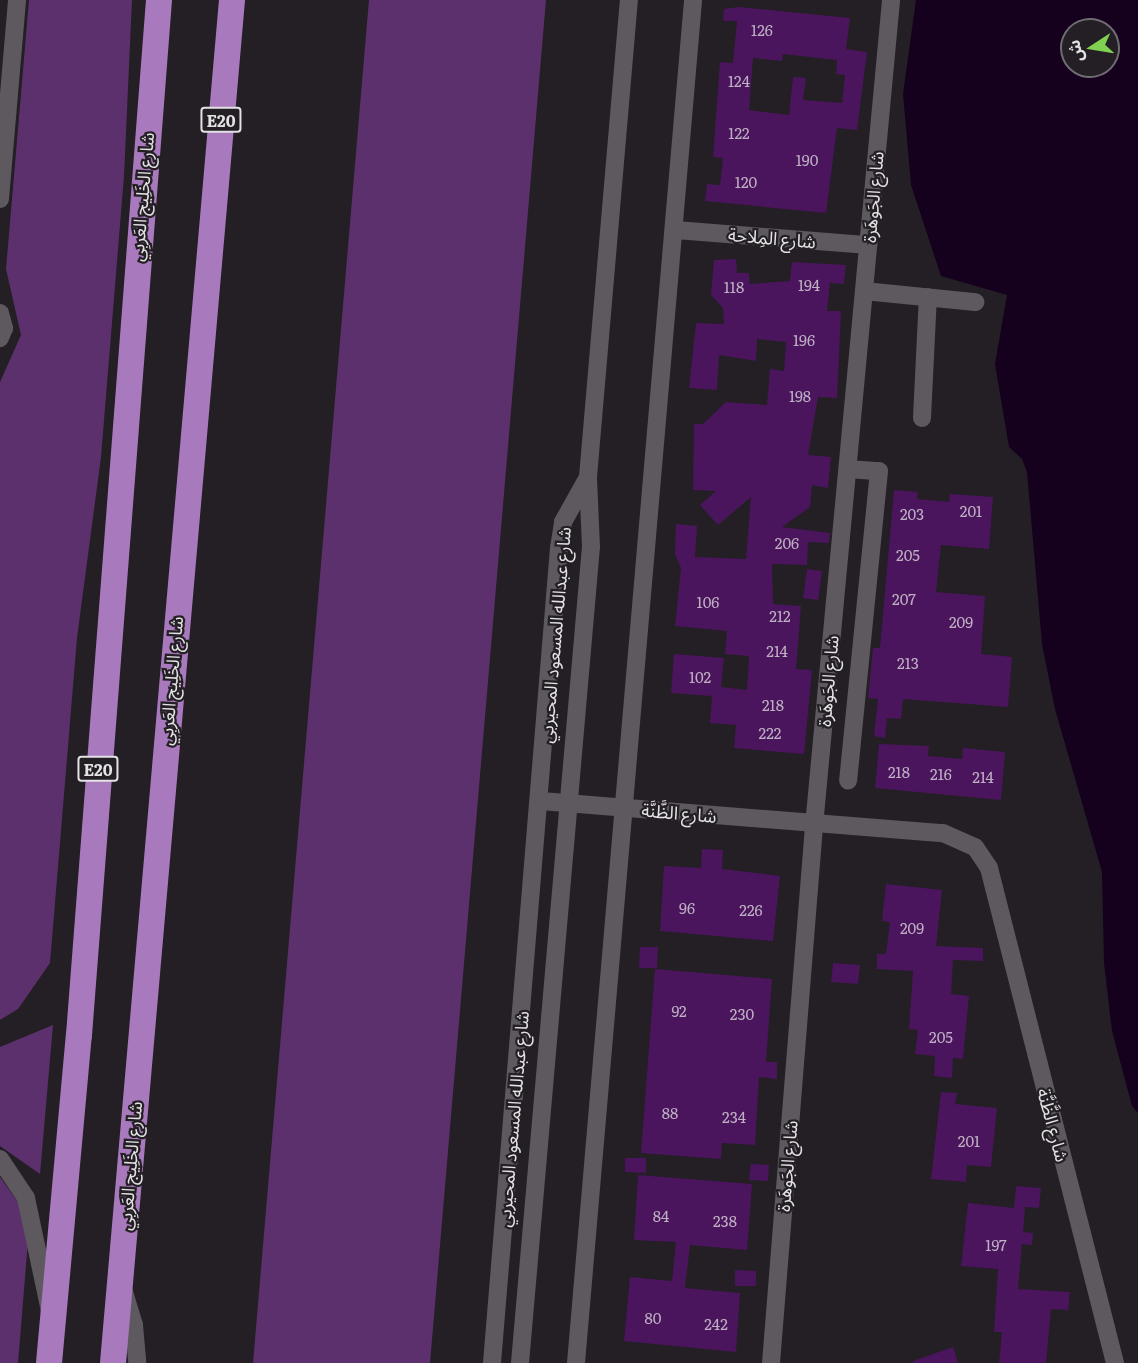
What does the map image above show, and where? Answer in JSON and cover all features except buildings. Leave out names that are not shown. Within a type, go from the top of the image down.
[{"type":"highway","name":"شارع الخَلِيج العَربِي","points":[[49,1363],[79,1035],[159,0]]},
{"type":"highway","name":"شارع الخَلِيج العَربِي","points":[[113,1363],[232,0]]},
{"type":"street","points":[[0,199],[17,0]]},
{"type":"street","points":[[588,477],[629,0]]},
{"type":"street","points":[[576,1363],[676,230],[693,0]]},
{"type":"street","name":"شارع الجَوهَرة","points":[[771,1363],[814,826],[891,0]]},
{"type":"street","name":"شارع المِلاحة","points":[[676,230],[868,245]]},
{"type":"street","points":[[864,291],[975,302]]},
{"type":"street","points":[[922,418],[928,297]]},
{"type":"street","points":[[0,313],[4,328],[0,338]]},
{"type":"street","points":[[848,469],[879,471],[848,780]]},
{"type":"street","name":"شارع عبدالله المسعود المحيربي","points":[[492,1363],[541,801],[559,548],[563,522],[588,477]]},
{"type":"street","name":"شارع عبدالله المسعود المحيربي","points":[[520,1363],[590,558],[588,477]]},
{"type":"street","points":[[559,548],[569,534],[578,533],[590,558]]},
{"type":"street","points":[[832,632],[863,634]]},
{"type":"street","name":"شارع الظَّنَّة","points":[[541,801],[925,834],[967,853],[991,887],[1115,1363]]},
{"type":"street","points":[[0,1159],[27,1198],[52,1319]]},
{"type":"street","points":[[120,1282],[134,1325],[136,1363]]},
{"type":"shaded area","points":[[29,0],[132,0],[124,176],[101,457],[77,638],[50,963],[18,1009],[0,1020],[0,382],[21,335],[6,269]]},
{"type":"shaded area","points":[[369,0],[546,0],[430,1363],[253,1363]]},
{"type":"shaded area","points":[[916,0],[1138,0],[1138,1113],[1132,1106],[1112,1031],[1104,963],[1102,872],[1055,709],[1042,644],[1027,472],[1022,459],[1009,447],[995,364],[1007,295],[941,276],[911,185],[903,94]]},
{"type":"shaded area","points":[[53,1025],[40,1174],[0,1146],[0,1047]]},
{"type":"shaded area","points":[[0,1177],[25,1212],[28,1241],[18,1363],[0,1363]]}]
